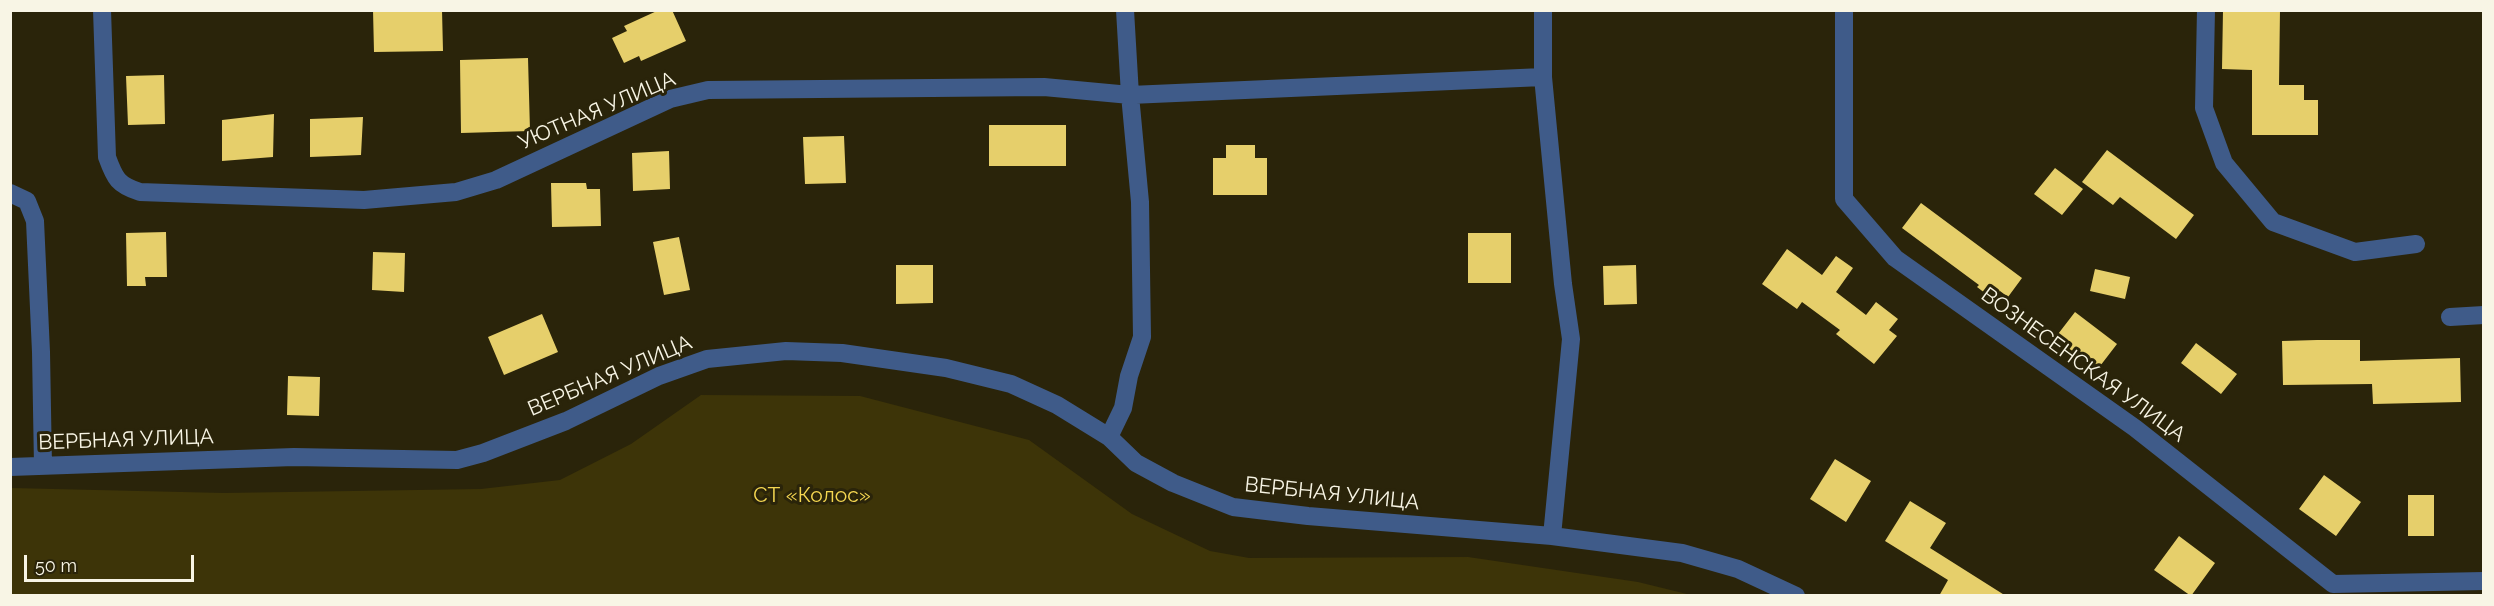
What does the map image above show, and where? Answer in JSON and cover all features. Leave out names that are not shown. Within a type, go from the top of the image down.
[{"type":"street","name":"УЮТНАЯ УЛИЦА","points":[[102,10],[107,157],[113,174],[123,187],[140,192],[364,200],[456,192],[496,180],[670,99],[708,90],[1044,87],[1130,95],[1543,76]]},
{"type":"street","points":[[1109,437],[1123,408],[1129,376],[1142,337],[1140,202],[1125,10]]},
{"type":"street","points":[[1543,10],[1543,76],[1563,284],[1571,339],[1552,536]]},
{"type":"street","name":"ВОЗНЕСЕНСКАЯ УЛИЦА","points":[[1844,10],[1844,199],[1895,258],[2135,428],[2333,584],[2484,581]]},
{"type":"street","points":[[2206,10],[2204,108],[2224,163],[2273,222],[2355,252],[2416,244]]},
{"type":"street","points":[[10,193],[27,201],[35,221],[43,466]]},
{"type":"street","points":[[2450,317],[2484,315]]},
{"type":"street","name":"ВЕРБНАЯ УЛИЦА","points":[[10,467],[294,457],[457,460],[483,453],[566,421],[659,376],[707,359],[786,351],[842,353],[946,368],[1011,384],[1058,405],[1109,437],[1136,463],[1173,483],[1233,507],[1308,516],[1552,536],[1682,553],[1738,569],[1796,596]]},
{"type":"green space","name":"СТ «Колос»","points":[[701,395],[860,396],[1029,440],[1132,514],[1210,551],[1249,558],[1468,557],[1638,582],[1691,595],[11,595],[11,488],[224,493],[481,489],[560,480],[631,444]]},
{"type":"building","points":[[373,10],[442,10],[443,51],[374,52]]},
{"type":"building","points":[[659,10],[672,10],[686,41],[641,61],[639,56],[624,63],[612,38],[627,31],[624,26]]},
{"type":"building","points":[[2223,10],[2280,10],[2279,85],[2304,85],[2304,100],[2318,100],[2318,135],[2252,135],[2252,70],[2222,69]]},
{"type":"building","points":[[528,58],[530,131],[461,133],[460,60]]},
{"type":"building","points":[[164,75],[165,124],[128,125],[126,76]]},
{"type":"building","points":[[274,114],[273,157],[222,161],[222,120]]},
{"type":"building","points":[[363,117],[361,155],[310,157],[310,119]]},
{"type":"building","points":[[989,125],[1066,125],[1066,166],[989,166]]},
{"type":"building","points":[[844,136],[846,183],[805,184],[803,137]]},
{"type":"building","points":[[1226,145],[1255,145],[1255,158],[1267,158],[1267,195],[1213,195],[1213,158],[1226,158]]},
{"type":"building","points":[[2107,150],[2194,215],[2176,239],[2120,197],[2113,205],[2082,182]]},
{"type":"building","points":[[669,151],[670,189],[633,191],[632,153]]},
{"type":"building","points":[[2055,168],[2083,189],[2062,215],[2034,194]]},
{"type":"building","points":[[551,183],[586,183],[587,189],[600,189],[601,226],[552,227]]},
{"type":"building","points":[[1921,203],[2022,278],[2008,297],[2000,291],[1994,300],[1977,287],[1979,285],[1902,228]]},
{"type":"building","points":[[166,232],[167,277],[145,277],[146,286],[127,286],[126,233]]},
{"type":"building","points":[[1468,233],[1511,233],[1511,283],[1468,283]]},
{"type":"building","points":[[679,237],[690,290],[664,295],[653,242]]},
{"type":"building","points":[[1787,249],[1822,275],[1836,256],[1853,268],[1836,292],[1866,315],[1876,302],[1898,319],[1889,330],[1897,336],[1874,364],[1836,334],[1840,330],[1802,302],[1797,309],[1762,284]]},
{"type":"building","points":[[373,252],[405,253],[404,292],[372,290]]},
{"type":"building","points":[[896,265],[933,265],[933,303],[896,304]]},
{"type":"building","points":[[1636,265],[1637,304],[1604,305],[1603,266]]},
{"type":"building","points":[[2095,269],[2130,277],[2125,299],[2090,291]]},
{"type":"building","points":[[2075,312],[2117,344],[2097,370],[2055,338]]},
{"type":"building","points":[[542,314],[558,352],[504,375],[488,337]]},
{"type":"building","points":[[2360,340],[2360,361],[2460,358],[2461,402],[2373,404],[2372,384],[2283,385],[2282,341]]},
{"type":"building","points":[[2196,343],[2237,374],[2221,394],[2181,363]]},
{"type":"building","points":[[288,376],[320,377],[319,416],[287,415]]},
{"type":"building","points":[[1835,459],[1871,481],[1846,522],[1810,499]]},
{"type":"building","points":[[2324,475],[2361,502],[2336,536],[2299,509]]},
{"type":"building","points":[[2408,495],[2434,495],[2434,536],[2408,536]]},
{"type":"building","points":[[1910,501],[1946,523],[1930,548],[2006,596],[1939,596],[1948,580],[1885,541]]},
{"type":"building","points":[[2179,536],[2215,563],[2191,596],[2154,570]]}]
